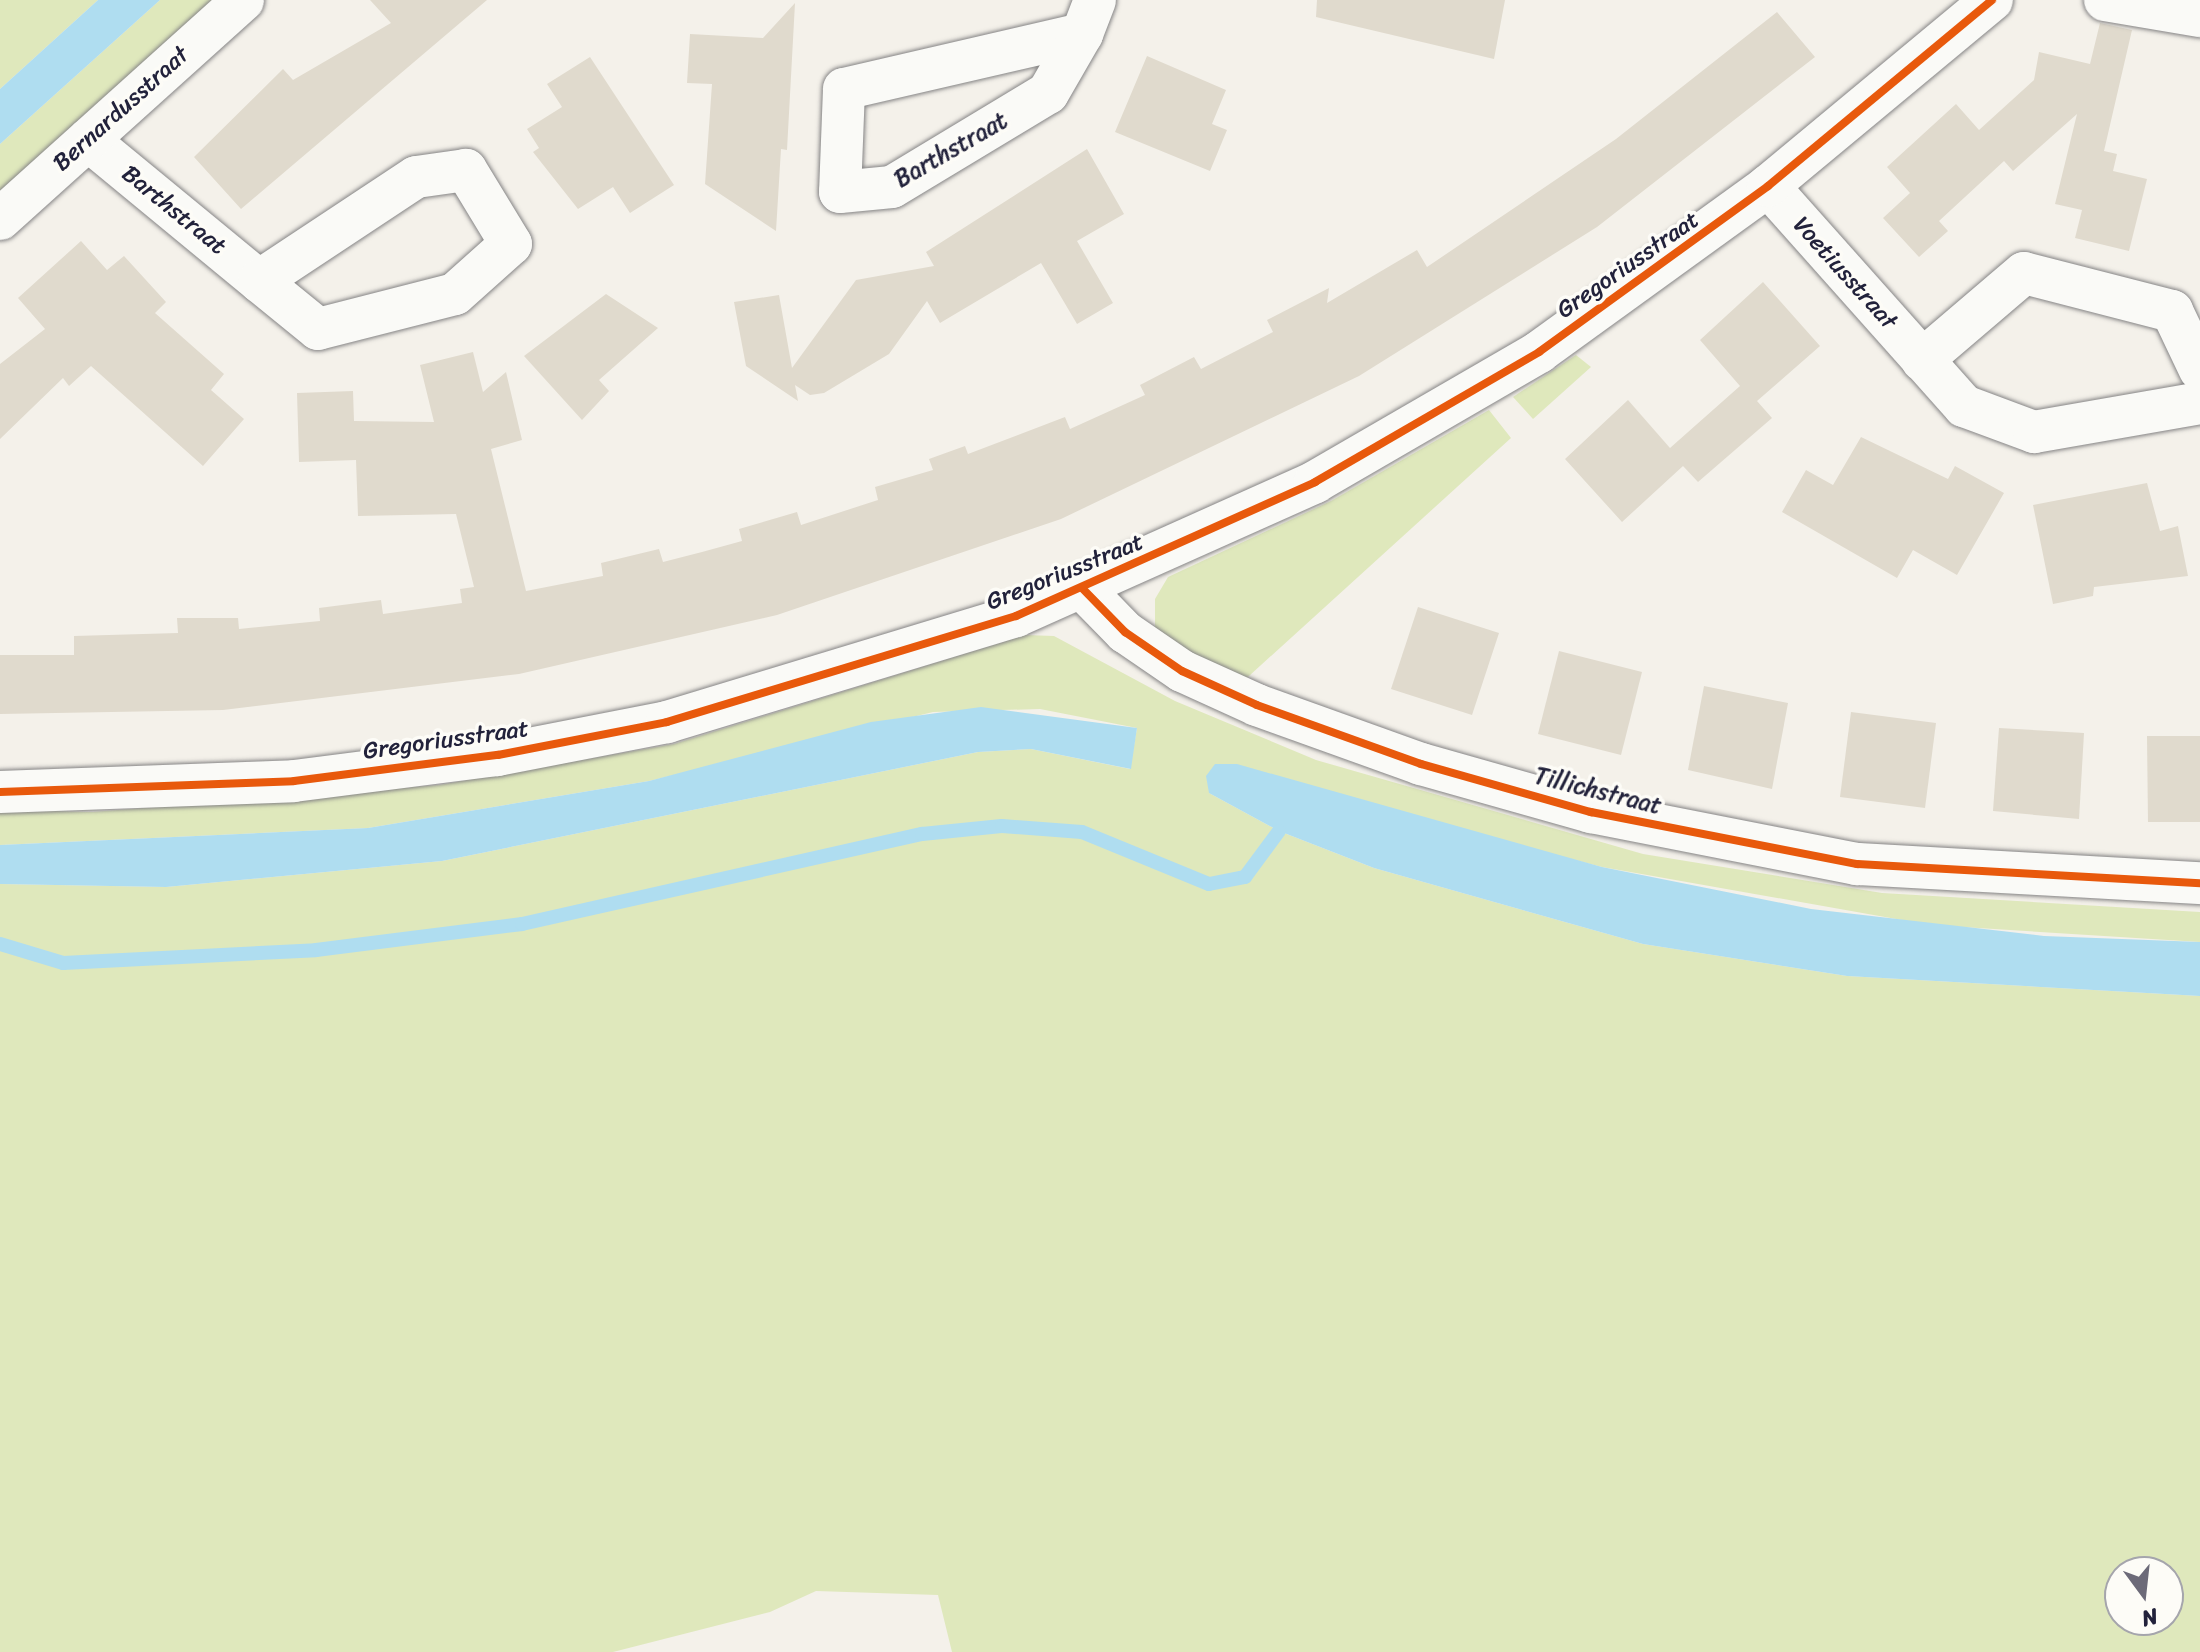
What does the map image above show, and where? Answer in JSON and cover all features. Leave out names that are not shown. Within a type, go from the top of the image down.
[{"type":"street","name":"Bernardusstraat","points":[[0,219],[243,0]]},
{"type":"street","name":"Gregoriusstraat","points":[[0,792],[294,781],[498,755],[667,722],[824,678],[927,648],[1082,588],[1221,528],[1417,427],[1655,274],[1768,186],[1992,0]]},
{"type":"street","points":[[2105,0],[2200,16]]},
{"type":"street","name":"Barthstraat","points":[[1088,17],[1048,93],[892,187],[840,192],[844,89],[1088,17]]},
{"type":"street","name":"Barthstraat","points":[[88,140],[259,281],[318,329],[455,294],[511,244],[466,170],[416,177],[259,281]]},
{"type":"street","name":"Voetiusstraat","points":[[1768,186],[1964,406],[2034,432],[2200,403]]},
{"type":"street","points":[[1922,360],[2024,273],[2172,311],[2200,370]]},
{"type":"street","name":"Tillichstraat","points":[[1082,588],[1125,632],[1182,671],[1257,705],[1421,764],[1591,812],[1857,864],[2200,883]]},
{"type":"green space","points":[[0,0],[98,0],[0,89]]},
{"type":"green space","points":[[160,0],[214,0],[0,194],[0,144]]},
{"type":"green space","points":[[1576,355],[1591,367],[1533,419],[1513,397]]},
{"type":"green space","points":[[1489,410],[1511,438],[1238,686],[1155,635],[1155,599],[1168,577],[1331,501]]},
{"type":"green space","points":[[1025,635],[1054,636],[1175,701],[1316,760],[1643,854],[1882,893],[2200,912],[2200,942],[1930,925],[1602,867],[1429,822],[1209,793],[1279,831],[1374,868],[1643,944],[1847,976],[2200,996],[2200,1652],[952,1652],[938,1595],[816,1591],[770,1612],[613,1652],[0,1652],[0,884],[166,887],[442,861],[978,752],[1031,749],[1130,769],[1137,728],[1040,709],[933,712],[649,781],[368,828],[0,845],[0,810],[92,812],[439,785],[674,744]]},
{"type":"water","points":[[98,0],[160,0],[0,144],[0,89]]},
{"type":"water","points":[[981,707],[1137,728],[1131,769],[1031,749],[978,752],[442,861],[166,887],[0,884],[0,845],[368,828],[649,781],[871,722]]},
{"type":"water","points":[[1215,764],[1237,764],[1602,867],[1811,909],[2044,936],[2200,942],[2200,996],[1847,976],[1643,944],[1374,868],[1279,831],[1209,793],[1206,776]]},
{"type":"building","points":[[370,0],[487,0],[241,209],[194,157],[283,69],[293,80],[391,23]]},
{"type":"building","points":[[1317,0],[1505,0],[1494,59],[1316,17]]},
{"type":"building","points":[[795,3],[787,150],[781,149],[776,231],[705,184],[712,84],[687,83],[690,34],[763,38]]},
{"type":"building","points":[[1777,12],[1815,57],[1597,227],[1359,376],[1061,519],[777,615],[519,674],[223,710],[0,714],[0,655],[74,655],[74,636],[178,633],[177,618],[238,618],[239,629],[320,621],[319,608],[381,600],[383,614],[462,603],[460,589],[474,587],[456,514],[358,516],[356,460],[299,462],[297,393],[353,391],[354,421],[434,422],[420,365],[473,352],[483,392],[506,372],[522,440],[491,449],[526,591],[603,576],[601,563],[659,549],[663,562],[702,552],[742,541],[739,529],[797,512],[801,525],[878,500],[875,487],[933,470],[929,459],[965,446],[968,454],[1065,417],[1070,429],[1145,395],[1140,385],[1194,357],[1201,369],[1273,332],[1267,320],[1329,288],[1327,303],[1417,250],[1427,267],[1616,139]]},
{"type":"building","points":[[2100,23],[2132,30],[2104,151],[2117,154],[2113,171],[2147,179],[2129,251],[2075,238],[2082,210],[2055,204],[2077,114],[2013,171],[2004,161],[1939,221],[1948,231],[1919,257],[1883,218],[1910,193],[1887,167],[1956,104],[1979,130],[2034,80],[2039,52],[2090,64]]},
{"type":"building","points":[[1147,56],[1226,90],[1212,124],[1227,130],[1210,171],[1115,132]]},
{"type":"building","points":[[590,57],[674,185],[630,213],[613,187],[578,209],[533,152],[539,148],[527,129],[562,107],[547,84]]},
{"type":"building","points":[[1087,149],[1124,214],[1077,241],[1113,303],[1077,324],[1041,263],[940,323],[927,301],[889,354],[824,393],[810,395],[795,385],[798,401],[746,366],[734,302],[779,295],[792,368],[856,280],[934,266],[926,252]]},
{"type":"building","points":[[81,241],[107,270],[124,256],[166,302],[155,313],[224,374],[211,390],[244,419],[203,466],[91,366],[69,386],[63,378],[0,439],[0,364],[45,329],[18,298]]},
{"type":"building","points":[[1763,282],[1820,346],[1757,401],[1772,418],[1698,482],[1683,466],[1622,522],[1565,459],[1628,400],[1670,448],[1740,386],[1700,340]]},
{"type":"building","points":[[606,294],[658,328],[599,380],[609,391],[582,420],[524,356]]},
{"type":"building","points":[[1861,437],[1948,479],[1955,466],[2004,493],[1957,575],[1913,550],[1897,578],[1782,512],[1806,470],[1833,485]]},
{"type":"building","points":[[2147,483],[2160,531],[2178,526],[2188,576],[2094,587],[2093,596],[2053,604],[2033,505]]},
{"type":"building","points":[[1418,607],[1499,633],[1472,715],[1391,689]]},
{"type":"building","points":[[1559,651],[1642,672],[1621,755],[1538,734]]},
{"type":"building","points":[[1704,686],[1788,703],[1772,789],[1688,770]]},
{"type":"building","points":[[1851,712],[1936,723],[1925,808],[1840,797]]},
{"type":"building","points":[[1999,728],[2084,733],[2079,819],[1993,811]]},
{"type":"building","points":[[2147,736],[2200,736],[2200,822],[2148,822]]},
{"type":"waterway","points":[[0,944],[63,963],[316,950],[522,924],[922,834],[1002,826],[1082,832],[1209,884],[1245,877],[1279,831]]},
{"type":"cycle path","points":[[0,792],[294,781],[498,755],[667,722],[1016,616],[1315,482],[1539,352],[1768,186],[1992,0]]},
{"type":"cycle path","points":[[1082,588],[1125,632],[1182,671],[1257,705],[1421,764],[1591,812],[1857,864],[2200,883]]}]
